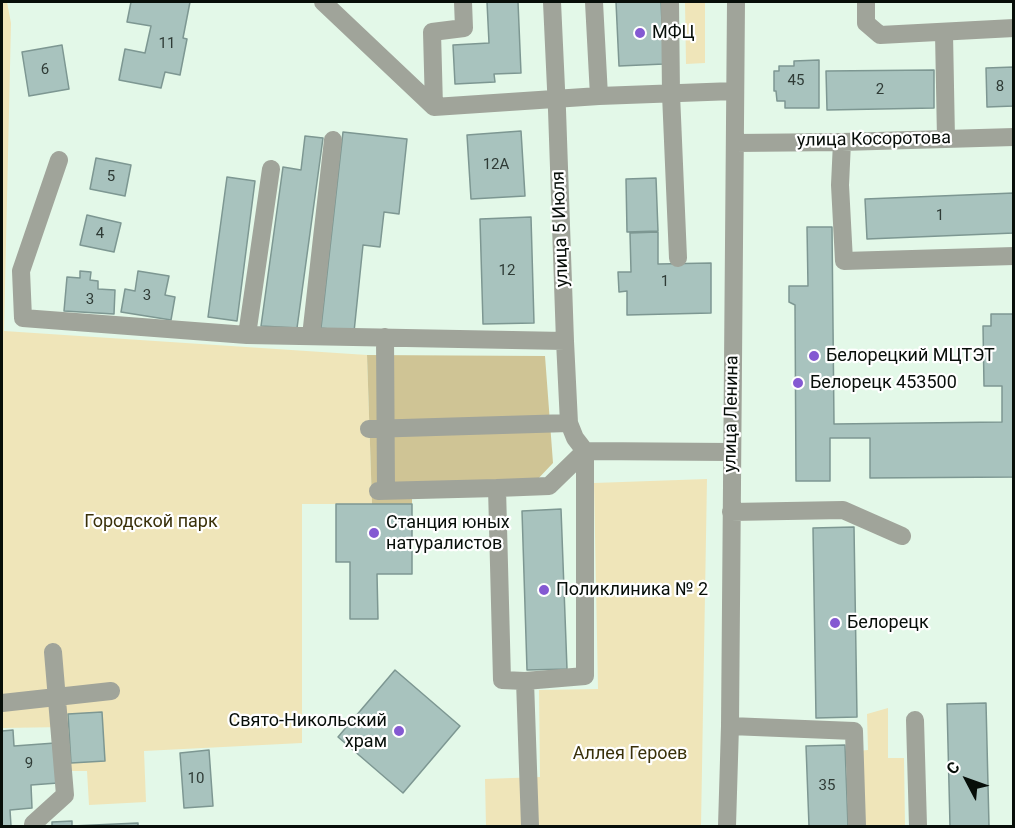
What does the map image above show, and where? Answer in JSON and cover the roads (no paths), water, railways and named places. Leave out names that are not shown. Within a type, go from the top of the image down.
[{"type":"street","points":[[323,2],[434,107],[599,96],[734,91]]},
{"type":"street","points":[[434,107],[432,32],[464,28],[463,2]]},
{"type":"street","name":"улица 5 Июля","points":[[552,2],[569,423],[575,438],[585,451]]},
{"type":"street","points":[[594,2],[599,96]]},
{"type":"street","points":[[670,2],[671,94],[678,258]]},
{"type":"street","name":"улица Ленина","points":[[727,826],[736,2]]},
{"type":"street","points":[[866,2],[866,23],[880,36],[1014,28]]},
{"type":"street","points":[[944,33],[946,139]]},
{"type":"street","name":"улица Косоротова","points":[[735,143],[1014,137]]},
{"type":"street","points":[[311,336],[333,140]]},
{"type":"street","points":[[842,142],[840,185],[844,261],[1014,256]]},
{"type":"street","points":[[59,160],[21,271],[23,318],[247,335],[565,340]]},
{"type":"street","points":[[247,335],[271,169]]},
{"type":"street","points":[[386,337],[378,429],[382,491],[549,486],[585,451],[731,452]]},
{"type":"street","points":[[378,429],[569,423]]},
{"type":"street","points":[[497,488],[502,680],[525,681],[585,676],[585,451]]},
{"type":"street","points":[[731,512],[843,510],[902,536]]},
{"type":"street","points":[[33,826],[65,795],[53,652]]},
{"type":"street","points":[[525,681],[530,826]]},
{"type":"street","points":[[2,703],[111,691]]},
{"type":"street","points":[[915,720],[918,826]]},
{"type":"street","points":[[729,726],[854,731],[857,826]]},
{"type":"place","name":"МФЦ","points":[[640,33]]},
{"type":"place","name":"Белорецкий МЦТЭТ","points":[[814,356]]},
{"type":"place","name":"Белорецк 453500","points":[[798,383]]},
{"type":"place","name":"Станция юных натуралистов","points":[[374,533]]},
{"type":"place","name":"Поликлиника № 2","points":[[544,590]]},
{"type":"place","name":"Белорецк","points":[[835,623]]},
{"type":"place","name":"Свято-Никольский храм","points":[[399,731]]},
{"type":"park label","name":"Городской парк","points":[[151,522]]},
{"type":"park label","name":"Аллея Героев","points":[[630,754]]}]
